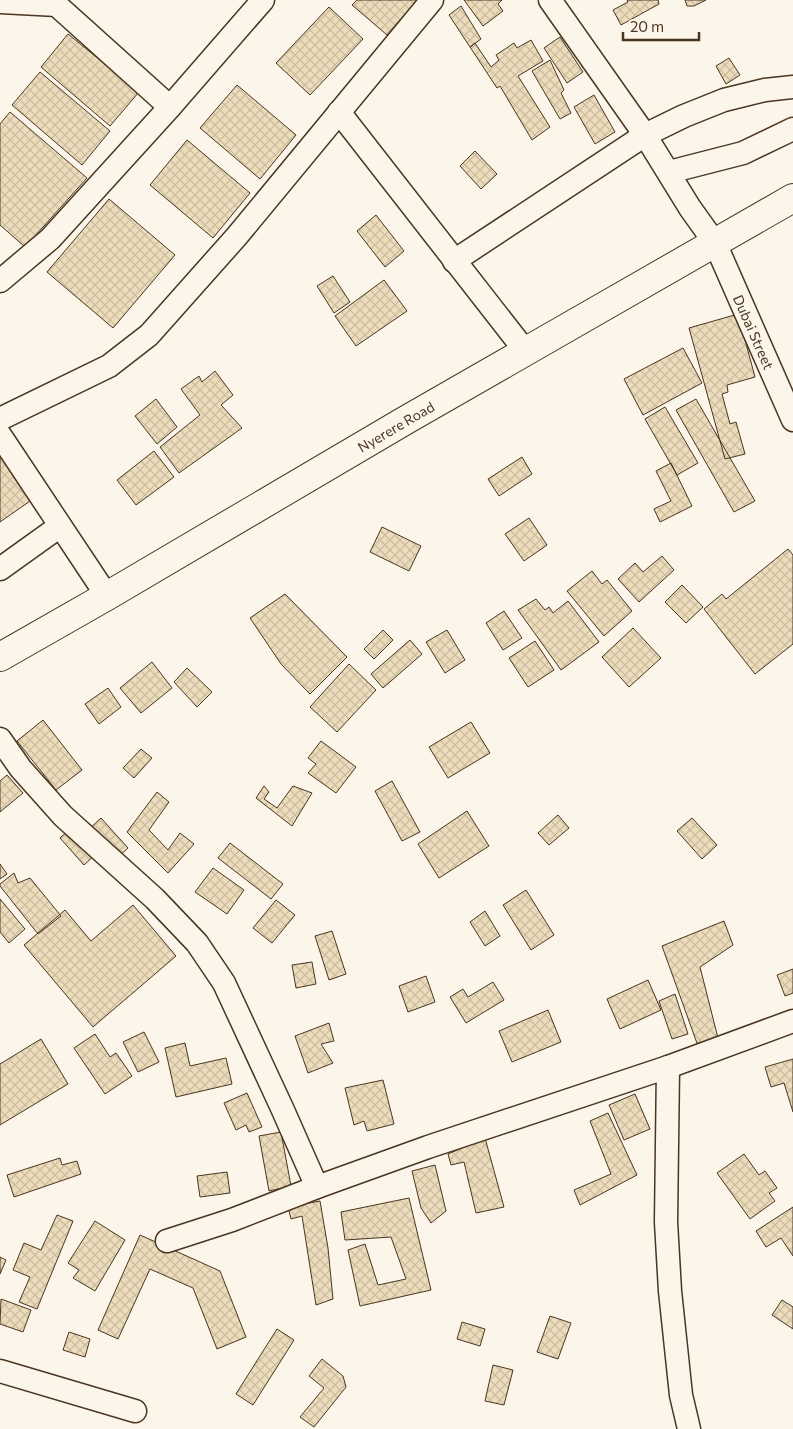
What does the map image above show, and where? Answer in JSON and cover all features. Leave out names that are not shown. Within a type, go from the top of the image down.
[{"type":"main road","name":"Nyerere Road","points":[[0,657],[406,420],[793,198]]},
{"type":"street","points":[[0,281],[50,239],[170,107],[263,0]]},
{"type":"street","points":[[0,419],[109,366],[149,335],[237,236],[432,0]]},
{"type":"street","name":"Dubai Street","points":[[550,0],[646,135],[690,208],[715,243],[793,420]]},
{"type":"street","points":[[0,2],[54,3],[170,107]]},
{"type":"street","points":[[454,261],[646,135],[684,116],[724,100],[765,90],[793,87]]},
{"type":"street","points":[[339,112],[526,352]]},
{"type":"street","points":[[669,172],[743,153],[793,129]]},
{"type":"street","points":[[0,435],[107,596]]},
{"type":"street","points":[[0,569],[60,526]]},
{"type":"street","points":[[0,739],[21,769],[63,816],[155,899],[197,943],[224,983],[317,1187]]},
{"type":"street","points":[[167,1241],[232,1220],[428,1147],[668,1067],[793,1021]]},
{"type":"street","points":[[668,1067],[666,1222],[670,1291],[681,1396],[689,1429]]},
{"type":"street","points":[[0,1371],[135,1411]]},
{"type":"building","points":[[357,0],[418,0],[387,35],[352,5]]},
{"type":"building","points":[[464,0],[502,0],[498,4],[503,11],[483,26]]},
{"type":"building","points":[[627,0],[658,0],[659,4],[621,25],[613,10],[628,2]]},
{"type":"building","points":[[685,0],[706,0],[694,6],[687,6]]},
{"type":"building","points":[[461,6],[481,39],[470,47],[449,15]]},
{"type":"building","points":[[329,7],[363,39],[310,95],[276,63]]},
{"type":"building","points":[[68,34],[139,92],[110,126],[41,67]]},
{"type":"building","points":[[560,37],[583,72],[567,83],[544,48]]},
{"type":"building","points":[[531,40],[543,61],[518,76],[550,127],[532,140],[500,86],[497,88],[470,47],[475,43],[491,67],[499,60],[496,55],[514,43],[517,48]]},
{"type":"building","points":[[729,58],[740,75],[726,84],[716,66]]},
{"type":"building","points":[[550,60],[564,90],[561,93],[571,113],[560,119],[532,71]]},
{"type":"building","points":[[40,72],[110,131],[82,165],[12,105]]},
{"type":"building","points":[[237,85],[296,135],[260,179],[200,128]]},
{"type":"building","points":[[594,95],[615,132],[595,144],[574,107]]},
{"type":"building","points":[[10,112],[87,178],[25,247],[0,225],[0,124]]},
{"type":"building","points":[[187,140],[250,193],[213,238],[150,185]]},
{"type":"building","points":[[475,151],[497,174],[481,189],[460,166]]},
{"type":"building","points":[[109,199],[175,255],[113,328],[47,272]]},
{"type":"building","points":[[376,215],[404,251],[385,267],[357,231]]},
{"type":"building","points":[[333,276],[350,302],[334,313],[317,286]]},
{"type":"building","points":[[384,280],[407,311],[356,346],[335,316]]},
{"type":"building","points":[[738,314],[755,377],[727,385],[728,392],[722,394],[730,424],[736,422],[745,454],[725,459],[689,328]]},
{"type":"building","points":[[683,348],[702,383],[643,415],[624,379]]},
{"type":"building","points":[[215,371],[233,395],[221,405],[242,428],[179,473],[160,447],[200,415],[181,389],[199,376],[202,382]]},
{"type":"building","points":[[156,399],[177,427],[157,444],[135,416]]},
{"type":"building","points":[[696,399],[755,501],[734,512],[676,410]]},
{"type":"building","points":[[665,407],[698,463],[677,475],[645,419]]},
{"type":"building","points":[[154,451],[174,477],[136,505],[117,480]]},
{"type":"building","points":[[0,452],[33,499],[0,522]]},
{"type":"building","points":[[522,457],[532,474],[499,496],[488,479]]},
{"type":"building","points":[[671,463],[692,506],[660,522],[654,509],[671,501],[656,471]]},
{"type":"building","points":[[529,518],[547,545],[524,561],[505,534]]},
{"type":"building","points":[[382,527],[421,546],[409,571],[370,552]]},
{"type":"building","points":[[788,549],[793,555],[793,644],[755,674],[704,609],[722,594],[726,599]]},
{"type":"building","points":[[662,556],[674,570],[639,602],[618,579],[635,563],[643,572]]},
{"type":"building","points":[[592,571],[602,584],[607,580],[632,611],[604,636],[567,591]]},
{"type":"building","points":[[682,585],[703,607],[686,623],[665,602]]},
{"type":"building","points":[[285,594],[347,657],[310,694],[281,664],[250,618]]},
{"type":"building","points":[[536,599],[545,610],[549,607],[553,613],[568,601],[599,642],[561,670],[518,610]]},
{"type":"building","points":[[504,611],[522,638],[503,650],[486,623]]},
{"type":"building","points":[[633,628],[661,658],[629,687],[602,657]]},
{"type":"building","points":[[383,630],[393,640],[374,659],[364,649]]},
{"type":"building","points":[[447,630],[465,660],[445,673],[426,642]]},
{"type":"building","points":[[410,640],[422,654],[383,688],[371,674]]},
{"type":"building","points":[[535,641],[554,670],[528,687],[509,658]]},
{"type":"building","points":[[152,662],[172,688],[141,713],[120,688]]},
{"type":"building","points":[[349,664],[376,690],[337,732],[310,707]]},
{"type":"building","points":[[187,668],[212,692],[197,707],[174,682]]},
{"type":"building","points":[[108,688],[121,707],[99,724],[85,704]]},
{"type":"building","points":[[43,720],[82,770],[56,790],[17,741]]},
{"type":"building","points":[[471,722],[490,753],[448,778],[429,747]]},
{"type":"building","points":[[321,741],[356,767],[336,793],[308,773],[316,764],[308,758]]},
{"type":"building","points":[[141,749],[152,758],[134,778],[123,768]]},
{"type":"building","points":[[7,775],[23,793],[0,812],[0,781]]},
{"type":"building","points":[[392,781],[420,832],[402,841],[375,791]]},
{"type":"building","points":[[264,786],[269,792],[264,799],[277,808],[293,786],[312,793],[292,826],[256,798]]},
{"type":"building","points":[[157,792],[169,802],[149,830],[168,850],[180,833],[194,844],[168,873],[127,832]]},
{"type":"building","points":[[467,811],[489,846],[439,878],[418,844]]},
{"type":"building","points":[[558,815],[569,828],[549,845],[538,833]]},
{"type":"building","points":[[101,818],[128,848],[114,861],[87,831]]},
{"type":"building","points":[[692,818],[717,845],[702,859],[677,831]]},
{"type":"building","points":[[72,827],[96,854],[84,865],[60,838]]},
{"type":"building","points":[[230,843],[283,884],[271,899],[218,858]]},
{"type":"building","points":[[0,864],[7,874],[0,879]]},
{"type":"building","points":[[213,868],[244,890],[227,914],[195,892]]},
{"type":"building","points":[[14,873],[18,883],[30,878],[61,916],[38,934],[0,886]]},
{"type":"building","points":[[526,890],[554,935],[531,950],[503,905]]},
{"type":"building","points":[[0,899],[25,929],[9,943],[0,932]]},
{"type":"building","points":[[276,900],[295,915],[272,943],[253,928]]},
{"type":"building","points":[[133,905],[176,956],[93,1027],[24,945],[65,910],[91,941]]},
{"type":"building","points":[[485,911],[500,936],[485,946],[470,922]]},
{"type":"building","points":[[724,921],[733,945],[700,967],[718,1038],[698,1046],[662,946]]},
{"type":"building","points":[[332,931],[346,974],[329,980],[315,936]]},
{"type":"building","points":[[312,962],[316,984],[296,988],[292,965]]},
{"type":"building","points":[[793,969],[793,993],[785,996],[777,975]]},
{"type":"building","points":[[426,976],[435,1002],[408,1012],[399,986]]},
{"type":"building","points":[[648,980],[661,1010],[620,1029],[607,999]]},
{"type":"building","points":[[493,982],[504,1000],[466,1023],[450,997],[463,989],[468,997]]},
{"type":"building","points":[[675,994],[688,1034],[672,1039],[659,1001]]},
{"type":"building","points":[[548,1010],[561,1042],[512,1062],[499,1031]]},
{"type":"building","points":[[329,1023],[334,1041],[321,1044],[333,1063],[308,1073],[295,1036]]},
{"type":"building","points":[[144,1032],[159,1062],[138,1072],[123,1042]]},
{"type":"building","points":[[95,1034],[110,1057],[116,1053],[132,1076],[105,1094],[74,1048]]},
{"type":"building","points":[[41,1039],[68,1084],[0,1125],[0,1064]]},
{"type":"building","points":[[185,1043],[190,1066],[226,1058],[232,1084],[176,1097],[165,1048]]},
{"type":"building","points":[[793,1059],[793,1112],[784,1083],[771,1087],[765,1067]]},
{"type":"building","points":[[383,1080],[394,1124],[367,1131],[364,1121],[354,1125],[345,1088]]},
{"type":"building","points":[[247,1093],[262,1127],[249,1132],[246,1125],[236,1130],[224,1103]]},
{"type":"building","points":[[635,1094],[650,1129],[624,1140],[609,1105]]},
{"type":"building","points":[[608,1113],[637,1175],[580,1205],[574,1190],[611,1174],[590,1121]]},
{"type":"building","points":[[281,1132],[291,1186],[269,1191],[259,1136]]},
{"type":"building","points":[[485,1138],[504,1207],[476,1213],[464,1162],[451,1165],[448,1154]]},
{"type":"building","points":[[744,1154],[759,1175],[765,1171],[777,1188],[769,1193],[775,1201],[750,1219],[717,1173]]},
{"type":"building","points":[[60,1158],[62,1165],[77,1161],[81,1174],[14,1197],[7,1175]]},
{"type":"building","points":[[435,1165],[446,1211],[431,1223],[421,1208],[412,1171]]},
{"type":"building","points":[[227,1172],[230,1193],[200,1197],[197,1176]]},
{"type":"building","points":[[409,1198],[431,1290],[360,1306],[348,1250],[365,1244],[378,1285],[406,1279],[391,1237],[345,1240],[341,1212]]},
{"type":"building","points":[[320,1201],[328,1248],[333,1299],[316,1305],[302,1216],[291,1219],[288,1207]]},
{"type":"building","points":[[793,1207],[793,1256],[781,1238],[766,1247],[756,1231]]},
{"type":"building","points":[[57,1215],[73,1221],[37,1309],[19,1302],[30,1277],[13,1270],[24,1243],[41,1250]]},
{"type":"building","points":[[95,1221],[125,1240],[95,1291],[73,1278],[79,1270],[68,1263]]},
{"type":"building","points":[[140,1235],[220,1271],[246,1337],[217,1349],[193,1288],[150,1269],[118,1339],[98,1330]]},
{"type":"building","points":[[0,1257],[6,1260],[0,1274]]},
{"type":"building","points":[[1,1299],[31,1310],[23,1332],[0,1324]]},
{"type":"building","points":[[782,1300],[793,1307],[793,1329],[772,1315]]},
{"type":"building","points":[[550,1316],[571,1323],[558,1359],[537,1352]]},
{"type":"building","points":[[462,1322],[485,1329],[480,1346],[457,1339]]},
{"type":"building","points":[[277,1329],[294,1340],[253,1405],[236,1394]]},
{"type":"building","points":[[69,1332],[90,1339],[85,1357],[63,1350]]},
{"type":"building","points":[[322,1359],[343,1376],[346,1387],[314,1427],[300,1417],[324,1388],[309,1376]]},
{"type":"building","points":[[493,1365],[513,1370],[504,1405],[485,1401]]}]
